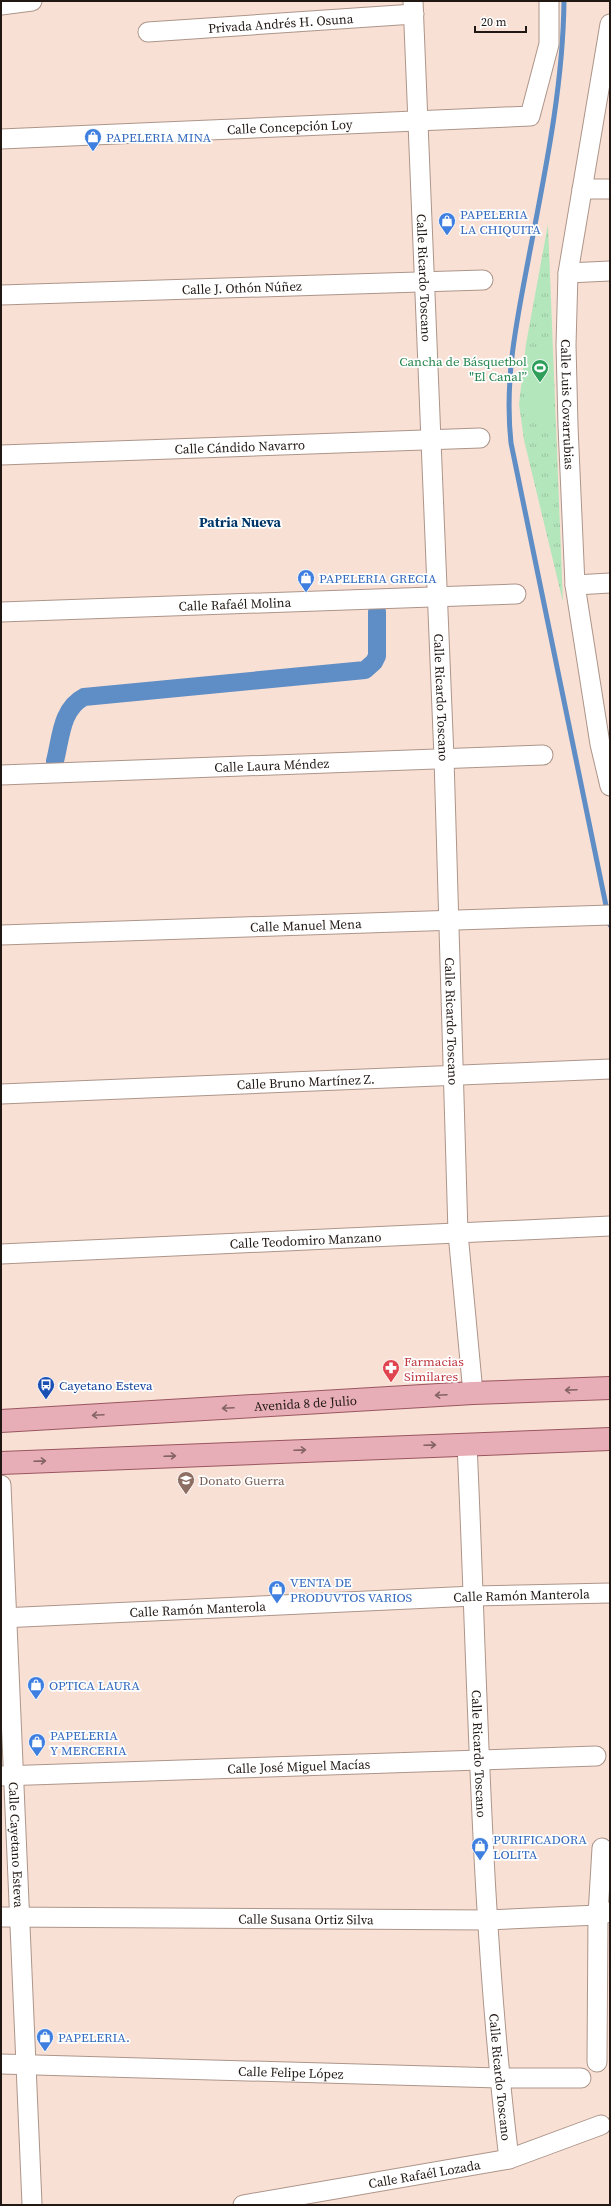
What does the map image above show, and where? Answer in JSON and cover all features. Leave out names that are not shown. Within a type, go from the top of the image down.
[{"type":"main road","name":"Avenida 8 de Julio","points":[[1,1421],[473,1393],[610,1388]]},
{"type":"main road","points":[[1,1463],[610,1439]]},
{"type":"street","points":[[1,5],[32,1]]},
{"type":"street","name":"Calle Concepción Loy","points":[[1,139],[530,116],[549,44],[549,1]]},
{"type":"street","name":"Privada Andrés H. Osuna","points":[[148,32],[414,7]]},
{"type":"street","name":"Calle Ricardo Toscano","points":[[414,7],[417,121],[444,758],[455,1074],[458,1233],[473,1393]]},
{"type":"street","name":"Calle Luis Covarrubias","points":[[610,24],[602,107],[582,189],[568,272],[566,345],[568,426],[576,585],[605,744],[610,786]]},
{"type":"street","points":[[582,189],[610,189]]},
{"type":"street","points":[[568,272],[610,271]]},
{"type":"street","name":"Calle J. Othón Núñez","points":[[1,295],[483,280]]},
{"type":"street","name":"Calle Cándido Navarro","points":[[1,455],[480,438]]},
{"type":"street","points":[[576,585],[610,584]]},
{"type":"street","name":"Calle Rafaél Molina","points":[[1,612],[516,594]]},
{"type":"street","name":"Calle Laura Méndez","points":[[1,775],[543,755]]},
{"type":"street","name":"Calle Manuel Mena","points":[[1,935],[610,914]]},
{"type":"street","name":"Calle Bruno Martínez Z.","points":[[1,1094],[455,1074],[610,1069]]},
{"type":"street","name":"Calle Teodomiro Manzano","points":[[1,1254],[610,1226]]},
{"type":"street","name":"Calle Ricardo Toscano","points":[[467,1444],[487,1920],[500,2078],[509,2158]]},
{"type":"street","name":"Calle Cayetano Esteva","points":[[1,1485],[7,1776],[20,1916],[32,2204]]},
{"type":"street","name":"Calle Ramón Manterola","points":[[4,1618],[474,1596],[610,1593]]},
{"type":"street","name":"Calle José Miguel Macías","points":[[7,1776],[596,1756]]},
{"type":"street","points":[[597,2062],[604,1914],[602,1848]]},
{"type":"street","name":"Calle Susana Ortiz Silva","points":[[1,1917],[487,1920],[604,1914]]},
{"type":"street","name":"Calle Felipe López","points":[[1,2064],[26,2066],[500,2078],[581,2078]]},
{"type":"street","name":"Calle Rafaél Lozada","points":[[243,2205],[509,2158],[600,2125]]},
{"type":"green space","points":[[548,224],[563,602],[524,440],[519,404],[526,344]]},
{"type":"green space","name":"Cancha de Básquetbol \"El Canal”","points":[[527,348],[552,348],[553,419],[529,420]]},
{"type":"waterway","points":[[564,1],[563,33],[557,97],[516,326],[510,372],[509,419],[511,443],[610,925]]},
{"type":"waterway","points":[[55,761],[66,716],[76,702],[84,697],[365,670],[374,662],[377,656],[377,612]]},
{"type":"place","name":"PAPELERIA MINA","points":[[93,152]]},
{"type":"place","name":"PAPELERIA LA CHIQUITA","points":[[447,236]]},
{"type":"place","name":"Cancha de Básquetbol \"El Canal”","points":[[540,383]]},
{"type":"place","name":"PAPELERIA GRECIA","points":[[306,593]]},
{"type":"place","name":"Farmacias Similares","points":[[391,1383]]},
{"type":"place","name":"Cayetano Esteva","points":[[46,1400]]},
{"type":"place","name":"Donato Guerra","points":[[186,1495]]},
{"type":"place","name":"VENTA DE PRODUVTOS VARIOS","points":[[277,1604]]},
{"type":"place","name":"OPTICA LAURA","points":[[36,1700]]},
{"type":"place","name":"PAPELERIA Y MERCERIA","points":[[37,1757]]},
{"type":"place","name":"PURIFICADORA LOLITA","points":[[480,1861]]},
{"type":"place","name":"PAPELERIA.","points":[[45,2052]]},
{"type":"district","name":"Patria Nueva","points":[[240,522]]}]
